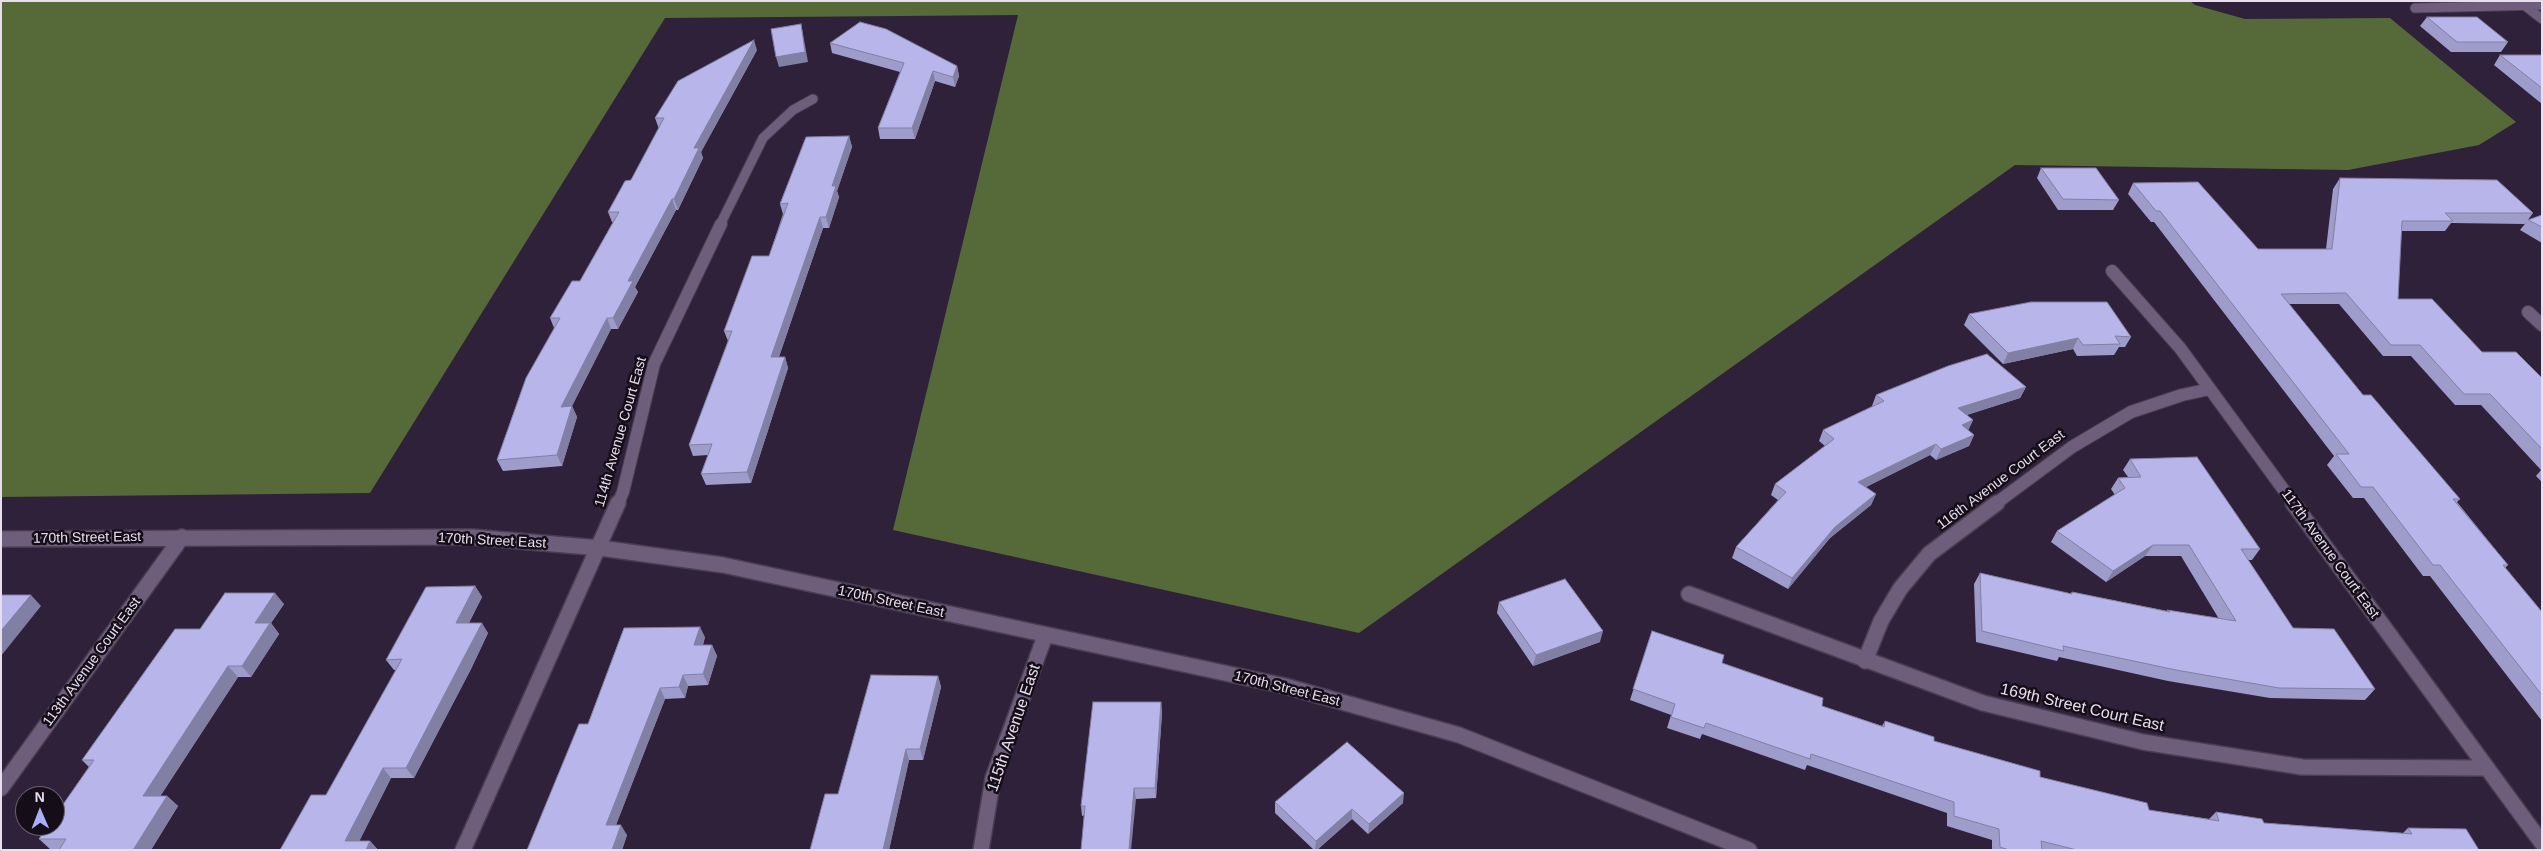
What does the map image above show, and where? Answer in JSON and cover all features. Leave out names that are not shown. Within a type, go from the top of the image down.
[{"type":"street","points":[[2415,8],[2524,6],[2541,3]]},
{"type":"street","points":[[2524,6],[2542,19]]},
{"type":"street","name":"114th Avenue Court East","points":[[463,850],[600,548],[623,492],[654,364],[763,138],[794,110],[814,99]]},
{"type":"street","name":"117th Avenue Court East","points":[[2112,271],[2169,336],[2210,389],[2542,843]]},
{"type":"street","points":[[2528,312],[2542,325]]},
{"type":"street","name":"116th Avenue Court East","points":[[1865,662],[1881,621],[1900,589],[1929,554],[2072,446],[2122,417],[2182,395],[2210,389]]},
{"type":"street","name":"113th Avenue Court East","points":[[1,788],[182,537]]},
{"type":"street","name":"170th Street East","points":[[1,539],[472,537],[600,548],[723,565],[1045,636],[1285,686],[1459,735],[1750,850]]},
{"type":"street","name":"169th Street Court East","points":[[1689,594],[1865,662],[1983,703],[2143,742],[2234,758],[2302,767],[2486,768]]},
{"type":"street","name":"115th Avenue East","points":[[981,850],[993,778],[1045,636]]},
{"type":"green space","points":[[1,1],[2190,1],[2195,5],[2245,19],[2390,18],[2516,122],[2479,145],[2348,170],[2015,165],[1359,633],[893,530],[1018,15],[665,18],[370,493],[1,497]]},
{"type":"building","points":[[2427,17],[2477,17],[2508,42],[2457,42]]},
{"type":"building","points":[[860,22],[886,29],[957,66],[953,77],[933,71],[912,128],[878,128],[904,63],[830,43]]},
{"type":"building","points":[[801,24],[805,52],[776,57],[771,29]]},
{"type":"building","points":[[754,40],[694,148],[699,148],[674,199],[672,199],[628,281],[633,281],[613,318],[607,318],[561,407],[572,406],[557,455],[497,460],[526,378],[560,318],[550,318],[572,281],[580,281],[619,212],[608,212],[625,181],[631,180],[664,118],[655,118],[678,81]]},
{"type":"building","points":[[2500,55],[2542,55],[2542,88]]},
{"type":"building","points":[[849,136],[832,186],[836,186],[826,217],[820,217],[771,357],[785,357],[747,472],[701,474],[712,444],[689,445],[732,331],[724,331],[752,256],[769,256],[788,203],[780,204],[806,137]]},
{"type":"building","points":[[2041,168],[2096,168],[2119,200],[2063,199]]},
{"type":"building","points":[[2340,178],[2497,180],[2533,213],[2445,213],[2453,221],[2402,221],[2398,299],[2432,299],[2482,352],[2516,352],[2542,378],[2542,449],[2490,394],[2464,394],[2420,345],[2391,345],[2346,293],[2281,294],[2363,395],[2371,395],[2460,499],[2453,499],[2508,565],[2503,565],[2542,612],[2542,695],[2440,565],[2433,565],[2373,487],[2361,487],[2336,454],[2349,454],[2160,211],[2156,211],[2133,183],[2198,182],[2258,249],[2332,249]]},
{"type":"building","points":[[2542,215],[2542,227],[2528,220]]},
{"type":"building","points":[[2031,302],[2107,302],[2131,337],[2115,336],[2120,344],[2083,345],[2078,338],[2008,353],[1969,314]]},
{"type":"building","points":[[1987,354],[2026,387],[1958,408],[1973,420],[1962,425],[1974,435],[1941,449],[1936,444],[1858,482],[1876,494],[1835,527],[1792,578],[1736,547],[1786,492],[1775,484],[1834,439],[1823,430],[1884,401],[1876,395],[1948,366]]},
{"type":"building","points":[[2197,457],[2260,549],[2241,549],[2293,628],[2334,629],[2375,689],[2279,688],[2176,670],[2063,646],[2064,651],[1982,631],[1980,573],[2072,594],[2072,592],[2170,612],[2167,610],[2236,621],[2189,545],[2153,545],[2113,571],[2057,531],[2125,488],[2118,478],[2141,477],[2130,459]]},
{"type":"building","points":[[1565,579],[1603,631],[1536,655],[1499,602]]},
{"type":"building","points":[[475,586],[456,623],[482,623],[406,768],[383,768],[345,841],[370,841],[366,850],[280,850],[311,795],[326,795],[402,659],[386,660],[426,587]]},
{"type":"building","points":[[225,593],[275,593],[255,623],[270,623],[242,666],[228,666],[143,796],[167,796],[133,850],[59,850],[66,839],[39,839],[41,836],[65,836],[65,802],[94,760],[82,760],[175,629],[200,629]]},
{"type":"building","points":[[1,595],[31,595],[1,631]]},
{"type":"building","points":[[700,627],[694,645],[712,645],[703,674],[683,675],[679,687],[660,688],[606,825],[621,825],[612,850],[527,850],[579,724],[588,724],[624,628]]},
{"type":"building","points":[[1652,631],[1724,655],[1722,663],[1823,698],[1822,706],[1884,727],[1885,721],[1934,737],[1934,741],[2040,771],[2040,777],[2147,803],[2149,810],[2219,821],[2216,812],[2262,819],[2264,823],[2412,834],[2408,828],[2466,829],[2479,850],[2077,850],[2041,841],[2042,850],[2009,850],[2000,847],[1999,829],[1954,816],[1954,802],[1811,754],[1810,759],[1706,723],[1704,728],[1671,717],[1675,704],[1633,689]]},
{"type":"building","points":[[871,675],[938,676],[920,749],[906,749],[883,850],[810,850],[825,794],[838,794]]},
{"type":"building","points":[[1093,702],[1161,702],[1155,788],[1134,788],[1129,850],[1081,850],[1085,806],[1081,806]]},
{"type":"building","points":[[1347,742],[1404,793],[1369,824],[1352,809],[1316,841],[1275,802]]}]
